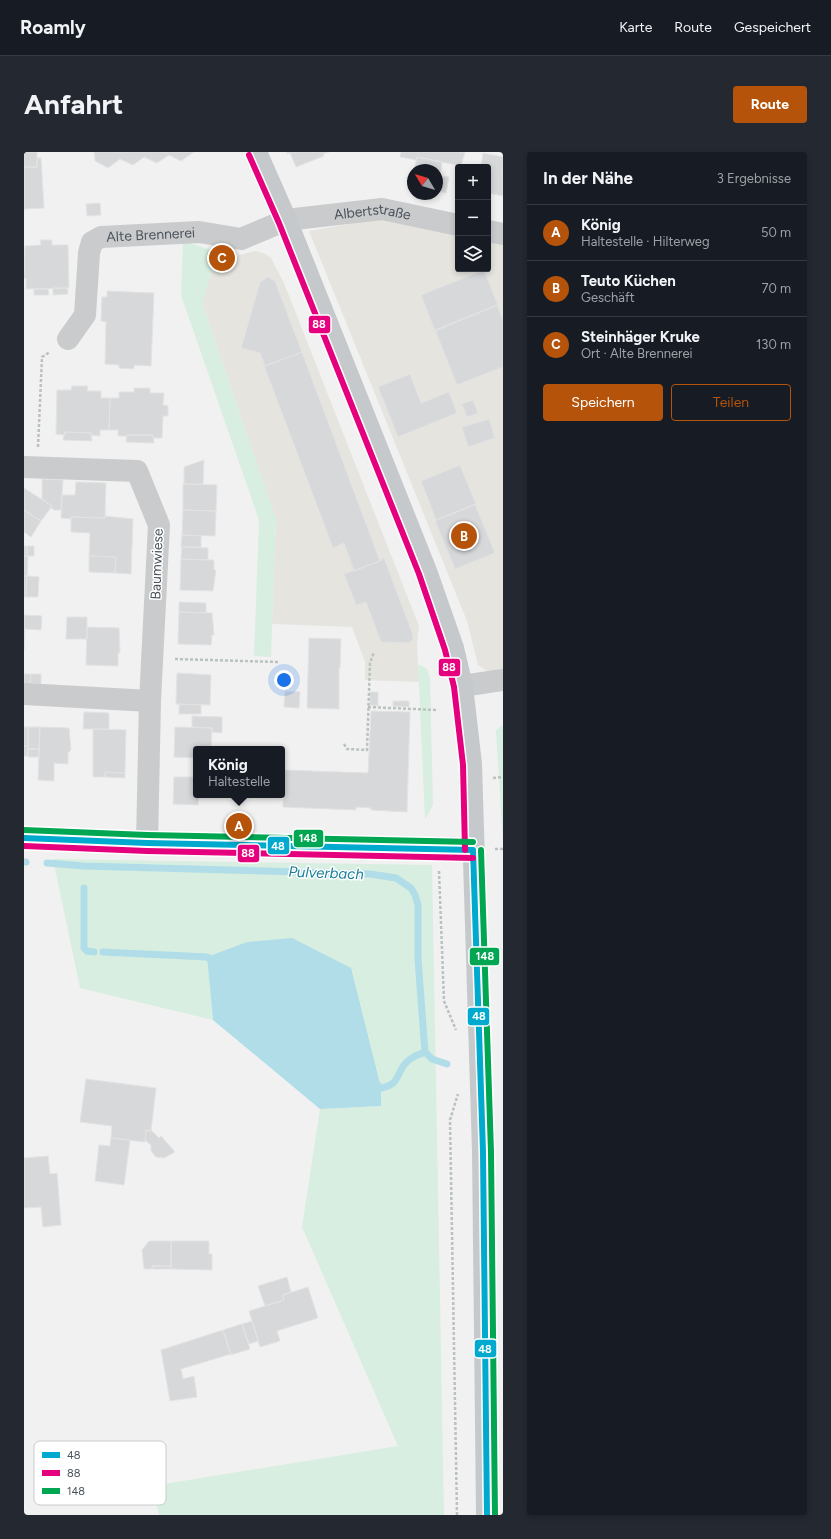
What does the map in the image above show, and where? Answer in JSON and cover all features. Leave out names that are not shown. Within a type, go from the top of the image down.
[{"type":"main road","points":[[256,152],[286,220],[426,571],[453,648],[462,686],[471,764],[484,1152],[487,1515]]},
{"type":"street","name":"Albertstraße","points":[[286,220],[382,208],[455,224]]},
{"type":"street","name":"Alte Brennerei","points":[[68,339],[85,315],[88,253],[92,242],[96,239],[101,237],[199,232],[241,239],[286,220]]},
{"type":"street","points":[[491,232],[503,234]]},
{"type":"street","name":"Baumwiese","points":[[30,467],[137,471],[159,525],[150,701],[147,843]]},
{"type":"street","points":[[462,686],[503,680]]},
{"type":"street","points":[[24,694],[150,701]]},
{"type":"street","points":[[24,838],[147,843],[473,850]]},
{"type":"path","points":[[30,467],[42,357],[68,339]]},
{"type":"path","points":[[344,744],[347,749],[366,750],[370,663],[374,652]]},
{"type":"path","points":[[153,658],[278,662]]},
{"type":"path","points":[[368,707],[436,710]]},
{"type":"path","points":[[439,867],[444,1001],[458,1034]]},
{"type":"path","points":[[457,1515],[450,1120],[459,1090]]},
{"type":"shaded area","points":[[377,219],[455,235],[455,272],[491,272],[491,243],[503,245],[503,671],[487,671],[478,665],[467,621],[309,231]]},
{"type":"shaded area","points":[[255,251],[266,254],[271,258],[284,283],[419,626],[417,645],[419,682],[365,680],[365,662],[352,627],[272,624],[276,519],[202,303],[218,252],[236,256]]},
{"type":"green space","points":[[183,241],[218,252],[202,303],[276,519],[271,657],[254,656],[259,520],[181,295]]},
{"type":"green space","points":[[418,664],[427,669],[430,678],[433,805],[425,820]]},
{"type":"green space","points":[[503,725],[503,843],[496,730]]},
{"type":"green space","points":[[53,859],[432,865],[444,1515],[159,1515],[157,1505],[166,1505],[166,1484],[398,1446],[302,1227],[320,1109],[381,1106],[207,957],[213,1020],[80,988]]},
{"type":"water","points":[[292,938],[351,968],[381,1088],[381,1106],[320,1109],[213,1020],[207,957],[247,942]]},
{"type":"building","points":[[24,152],[37,152],[37,167],[24,167]]},
{"type":"building","points":[[94,152],[194,152],[181,161],[169,155],[157,163],[144,157],[133,165],[120,159],[108,168],[95,161]]},
{"type":"building","points":[[287,152],[329,152],[323,154],[324,156],[296,167],[290,153],[287,154]]},
{"type":"building","points":[[401,152],[465,152],[462,164],[455,165],[417,157],[416,160],[400,157]]},
{"type":"building","points":[[483,153],[503,157],[503,196],[491,194],[491,164],[481,164]]},
{"type":"building","points":[[417,157],[442,162],[442,164],[415,164]]},
{"type":"building","points":[[37,158],[41,158],[44,208],[24,209],[24,167],[37,167]]},
{"type":"building","points":[[443,176],[449,177],[446,193],[443,192]]},
{"type":"building","points":[[100,203],[101,215],[87,216],[86,204]]},
{"type":"building","points":[[40,240],[52,240],[52,245],[68,245],[69,288],[26,289],[26,278],[24,278],[25,246],[41,245]]},
{"type":"building","points":[[479,272],[485,272],[498,305],[435,331],[421,295]]},
{"type":"building","points":[[268,277],[275,281],[302,352],[265,366],[260,353],[241,348],[260,282]]},
{"type":"building","points":[[53,288],[67,288],[68,294],[53,295]]},
{"type":"building","points":[[34,289],[48,289],[49,295],[34,295]]},
{"type":"building","points":[[107,291],[154,293],[151,366],[134,365],[134,369],[119,368],[119,365],[105,364],[106,322],[101,321],[102,297],[107,297]]},
{"type":"building","points":[[497,305],[503,320],[503,367],[457,385],[435,330]]},
{"type":"building","points":[[302,352],[380,561],[354,571],[344,543],[333,548],[264,366]]},
{"type":"building","points":[[410,374],[421,403],[449,392],[457,413],[398,437],[378,387]]},
{"type":"building","points":[[72,386],[88,386],[87,391],[101,391],[101,398],[110,398],[109,430],[100,430],[100,436],[91,435],[91,433],[65,432],[65,435],[56,434],[57,390],[71,390]]},
{"type":"building","points":[[134,388],[150,388],[150,393],[164,393],[163,405],[168,406],[168,416],[163,416],[162,438],[153,438],[153,435],[118,436],[118,430],[109,430],[110,398],[119,398],[119,392],[134,392]]},
{"type":"building","points":[[473,400],[478,413],[467,417],[462,404]]},
{"type":"building","points":[[489,419],[495,438],[468,447],[462,427]]},
{"type":"building","points":[[65,432],[91,433],[92,441],[63,440]]},
{"type":"building","points":[[127,435],[153,435],[154,443],[126,442]]},
{"type":"building","points":[[204,460],[203,484],[184,484],[184,467]]},
{"type":"building","points":[[460,465],[476,504],[436,520],[421,481]]},
{"type":"building","points":[[42,479],[63,480],[61,510],[54,510],[51,508],[52,506],[42,499]]},
{"type":"building","points":[[76,482],[106,483],[105,518],[61,518],[62,495],[75,495]]},
{"type":"building","points":[[183,484],[217,485],[216,511],[183,510]]},
{"type":"building","points":[[24,488],[52,506],[41,521],[24,510]]},
{"type":"building","points":[[475,504],[495,553],[455,569],[435,521]]},
{"type":"building","points":[[24,510],[41,521],[31,537],[24,532]]},
{"type":"building","points":[[183,510],[216,511],[215,536],[182,535]]},
{"type":"building","points":[[105,516],[133,519],[131,574],[115,573],[116,557],[89,556],[90,533],[71,532],[71,517],[105,518]]},
{"type":"building","points":[[182,535],[201,536],[201,547],[181,547]]},
{"type":"building","points":[[24,546],[27,546],[27,556],[24,556]]},
{"type":"building","points":[[27,546],[34,546],[34,556],[27,556]]},
{"type":"building","points":[[182,547],[208,548],[208,560],[181,559]]},
{"type":"building","points":[[24,556],[28,556],[27,576],[24,576]]},
{"type":"building","points":[[89,556],[116,557],[115,573],[89,572]]},
{"type":"building","points":[[384,558],[413,635],[413,640],[409,643],[381,642],[366,602],[356,605],[344,574],[380,561]]},
{"type":"building","points":[[181,559],[214,560],[214,570],[216,570],[213,591],[180,590]]},
{"type":"building","points":[[24,576],[27,576],[26,597],[24,597]]},
{"type":"building","points":[[27,576],[39,577],[38,597],[26,597]]},
{"type":"building","points":[[179,602],[206,603],[206,613],[179,612]]},
{"type":"building","points":[[179,612],[212,613],[214,635],[212,635],[211,645],[178,644]]},
{"type":"building","points":[[24,615],[42,616],[41,630],[24,629]]},
{"type":"building","points":[[67,617],[87,617],[87,639],[66,639]]},
{"type":"building","points":[[87,627],[119,628],[120,653],[118,653],[118,666],[86,665]]},
{"type":"building","points":[[24,629],[25,629],[24,650]]},
{"type":"building","points":[[309,638],[341,639],[339,709],[307,708]]},
{"type":"building","points":[[177,673],[211,675],[210,705],[176,704]]},
{"type":"building","points":[[24,674],[31,674],[30,684],[24,684]]},
{"type":"building","points":[[31,674],[41,674],[41,684],[30,684]]},
{"type":"building","points":[[285,691],[300,692],[299,708],[284,707]]},
{"type":"building","points":[[370,692],[378,692],[378,706],[370,705]]},
{"type":"building","points":[[393,701],[409,701],[409,707],[393,706]]},
{"type":"building","points":[[179,704],[201,705],[201,714],[179,714]]},
{"type":"building","points":[[371,711],[410,712],[407,812],[371,810],[371,808],[356,807],[356,810],[283,807],[283,798],[285,798],[285,770],[368,773]]},
{"type":"building","points":[[84,712],[109,713],[109,729],[83,729]]},
{"type":"building","points":[[192,716],[222,717],[222,733],[212,732],[212,728],[192,727]]},
{"type":"building","points":[[24,727],[28,727],[28,746],[24,746]]},
{"type":"building","points":[[28,727],[40,727],[39,749],[28,749]]},
{"type":"building","points":[[40,727],[69,728],[71,750],[68,753],[68,764],[54,763],[54,781],[38,780]]},
{"type":"building","points":[[175,727],[212,728],[211,746],[193,746],[193,758],[174,757]]},
{"type":"building","points":[[93,729],[126,730],[125,773],[105,772],[105,777],[93,777]]},
{"type":"building","points":[[24,746],[28,746],[27,756],[24,756]]},
{"type":"building","points":[[28,749],[39,749],[39,757],[28,757]]},
{"type":"building","points":[[105,772],[125,773],[125,778],[105,777]]},
{"type":"building","points":[[174,777],[193,777],[193,798],[199,798],[198,805],[173,804]]},
{"type":"building","points":[[86,1079],[156,1088],[151,1131],[146,1130],[145,1142],[111,1138],[112,1126],[80,1122]]},
{"type":"building","points":[[146,1130],[151,1130],[159,1138],[161,1136],[175,1152],[164,1158],[156,1157],[151,1151],[151,1145],[145,1140]]},
{"type":"building","points":[[111,1138],[130,1140],[124,1185],[95,1181],[99,1145],[110,1146]]},
{"type":"building","points":[[48,1156],[50,1174],[57,1173],[61,1225],[43,1227],[41,1207],[24,1208],[24,1158]]},
{"type":"building","points":[[149,1241],[171,1241],[171,1266],[152,1266],[152,1269],[144,1269],[142,1250]]},
{"type":"building","points":[[171,1241],[209,1241],[209,1254],[212,1254],[212,1270],[171,1269]]},
{"type":"building","points":[[152,1266],[171,1266],[171,1269],[152,1269]]},
{"type":"building","points":[[287,1277],[291,1292],[283,1295],[284,1300],[265,1306],[258,1286]]},
{"type":"building","points":[[308,1287],[318,1318],[277,1331],[280,1341],[260,1347],[249,1311],[284,1300],[283,1295]]},
{"type":"building","points":[[252,1321],[258,1341],[249,1344],[242,1324]]},
{"type":"building","points":[[242,1324],[250,1349],[231,1355],[223,1330]]},
{"type":"building","points":[[223,1330],[231,1354],[181,1369],[183,1379],[194,1376],[197,1397],[170,1401],[161,1350]]},
{"type":"waterway","name":"Pulverbach","points":[[47,863],[84,866],[370,874],[396,878],[411,888],[418,905],[418,959],[425,1052],[432,1059],[447,1064]]},
{"type":"waterway","points":[[84,888],[84,948],[87,951],[94,952]]},
{"type":"waterway","points":[[103,952],[207,957],[215,962]]},
{"type":"waterway","points":[[375,1083],[381,1088],[391,1085],[396,1080],[408,1060],[425,1052]]},
{"type":"transit line","name":"88","points":[[249,155],[279,223],[419,574],[445,650],[454,687],[463,765],[465,850]]},
{"type":"transit line","name":"148","points":[[24,830],[147,835],[473,842]]},
{"type":"transit line","name":"48","points":[[24,838],[147,843],[473,850]]},
{"type":"transit line","name":"88","points":[[24,846],[147,851],[473,858]]},
{"type":"transit line","name":"48","points":[[473,850],[483,1152],[487,1515]]},
{"type":"transit line","name":"148","points":[[481,850],[491,1152],[495,1515]]},
{"type":"place","name":"Steinhäger Kruke","points":[[222,258]]},
{"type":"place","name":"Teuto Küchen","points":[[464,536]]},
{"type":"place","name":"König","points":[[239,826]]}]
